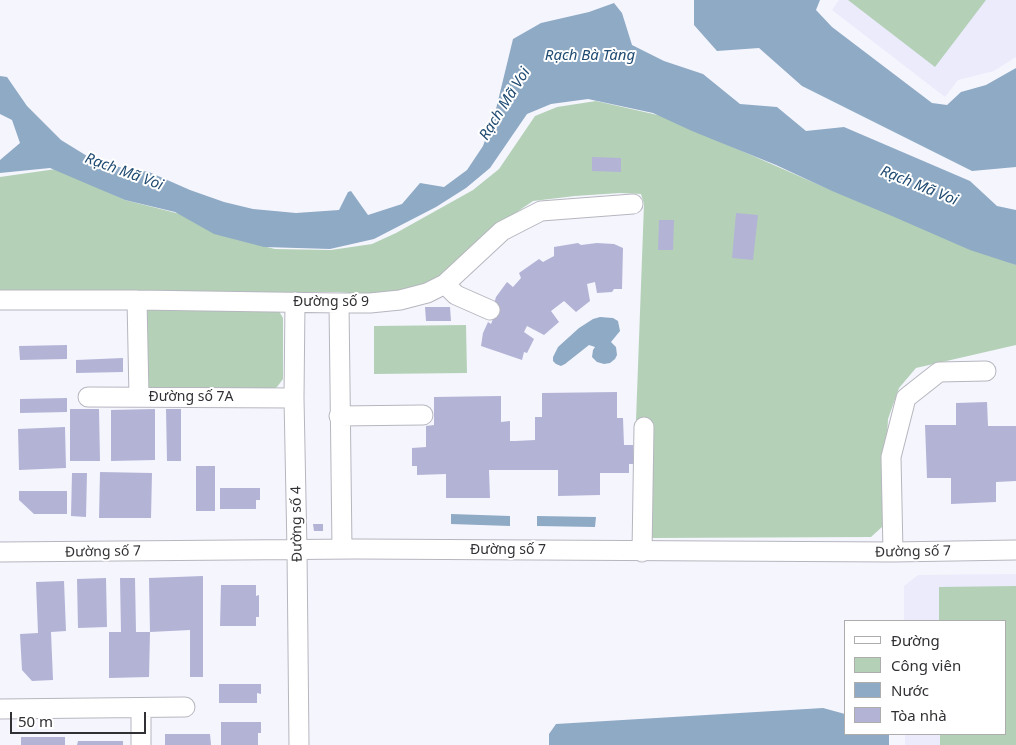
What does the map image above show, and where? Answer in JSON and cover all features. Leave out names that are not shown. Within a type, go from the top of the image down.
[{"type":"street","name":"Đường số 9","points":[[0,300],[370,303],[400,300],[427,293],[445,284],[502,231],[541,210],[633,204]]},
{"type":"street","points":[[445,284],[456,295],[490,310]]},
{"type":"street","points":[[137,300],[139,397]]},
{"type":"street","name":"Đường số 4","points":[[295,302],[294,398],[299,745]]},
{"type":"street","points":[[339,303],[342,549]]},
{"type":"street","points":[[893,552],[891,457],[906,398],[939,372],[986,371]]},
{"type":"street","name":"Đường số 7A","points":[[88,397],[294,398]]},
{"type":"street","points":[[339,416],[423,414]]},
{"type":"street","points":[[642,552],[644,427]]},
{"type":"street","name":"Đường số 7","points":[[0,552],[342,549],[642,552],[1016,550]]},
{"type":"street","points":[[141,708],[141,745]]},
{"type":"street","points":[[0,709],[185,708]]},
{"type":"shaded area","points":[[839,0],[1016,0],[1016,57],[994,71],[958,80],[945,97],[832,10]]},
{"type":"shaded area","points":[[1016,574],[1016,745],[905,745],[905,735],[1006,735],[1006,620],[904,620],[904,586],[918,575]]},
{"type":"green space","points":[[848,0],[986,0],[935,67]]},
{"type":"green space","points":[[596,101],[662,116],[833,191],[1016,265],[1016,345],[916,368],[899,388],[888,419],[882,527],[871,537],[651,538],[652,424],[636,420],[644,204],[641,194],[620,193],[533,201],[495,227],[445,275],[398,293],[373,295],[338,292],[0,292],[0,177],[56,169],[125,200],[180,214],[235,239],[275,249],[331,250],[372,244],[396,233],[473,190],[499,169],[535,116],[557,107]]},
{"type":"green space","points":[[146,309],[279,311],[283,318],[283,379],[277,387],[266,393],[147,388]]},
{"type":"green space","points":[[466,325],[467,373],[374,374],[374,326]]},
{"type":"green space","points":[[1016,586],[1016,745],[940,745],[940,735],[1006,735],[1006,620],[939,620],[939,587]]},
{"type":"water","points":[[694,0],[820,0],[816,10],[832,27],[932,103],[947,105],[961,92],[986,85],[1016,68],[1016,167],[972,171],[802,86],[759,48],[717,51],[694,25]]},
{"type":"water","name":"Rạch Bà Tàng","points":[[614,3],[622,13],[632,45],[664,61],[703,74],[740,104],[777,107],[806,131],[844,127],[970,181],[997,206],[1016,210],[1016,265],[970,250],[653,113],[588,99],[551,104],[527,114],[490,168],[466,188],[436,207],[374,239],[330,249],[264,247],[214,234],[175,212],[125,200],[50,168],[0,173],[0,160],[20,143],[12,120],[0,114],[0,76],[7,77],[27,106],[61,140],[100,164],[149,172],[190,190],[224,202],[253,209],[296,213],[339,210],[348,192],[351,191],[368,215],[402,204],[420,183],[444,187],[467,170],[483,146],[496,109],[513,39],[541,23],[589,12]]},
{"type":"water","points":[[600,317],[613,318],[618,321],[620,331],[611,342],[616,347],[617,355],[615,359],[610,363],[604,364],[597,362],[592,357],[595,347],[589,345],[561,366],[553,361],[558,347],[579,328]]},
{"type":"water","points":[[451,514],[510,516],[510,526],[451,524]]},
{"type":"water","points":[[537,516],[596,517],[595,527],[537,526]]},
{"type":"water","points":[[823,708],[844,714],[844,735],[889,735],[889,745],[549,745],[549,734],[556,724]]},
{"type":"building","points":[[592,157],[621,158],[621,172],[592,171]]},
{"type":"building","points":[[736,213],[758,215],[753,260],[732,258]]},
{"type":"building","points":[[659,220],[674,220],[673,250],[658,250]]},
{"type":"building","points":[[578,243],[581,245],[597,243],[614,244],[623,248],[622,289],[597,293],[595,282],[587,284],[590,301],[576,312],[564,301],[551,311],[559,322],[544,335],[527,326],[524,332],[534,339],[527,353],[524,352],[522,360],[481,346],[483,333],[488,322],[491,324],[498,306],[494,304],[496,297],[507,282],[513,287],[521,278],[519,273],[539,259],[543,262],[554,256],[554,247]]},
{"type":"building","points":[[425,307],[450,307],[451,321],[426,321]]},
{"type":"building","points":[[67,345],[67,359],[20,360],[19,346]]},
{"type":"building","points":[[123,358],[123,372],[76,373],[76,360]]},
{"type":"building","points":[[617,392],[617,418],[623,418],[624,445],[633,445],[633,464],[629,464],[629,473],[600,473],[600,495],[558,496],[558,470],[489,470],[490,498],[446,498],[446,474],[417,475],[417,466],[412,466],[412,448],[426,447],[426,426],[434,425],[434,397],[501,396],[501,422],[510,421],[510,441],[515,441],[535,440],[535,417],[542,417],[542,393]]},
{"type":"building","points":[[67,398],[67,412],[20,413],[20,399]]},
{"type":"building","points":[[987,402],[988,426],[1016,426],[1016,481],[996,482],[996,502],[951,504],[951,478],[927,478],[925,425],[956,425],[956,403]]},
{"type":"building","points":[[70,409],[99,409],[100,461],[70,461]]},
{"type":"building","points":[[155,409],[155,460],[111,461],[111,410]]},
{"type":"building","points":[[166,409],[181,409],[181,461],[167,461]]},
{"type":"building","points":[[65,427],[66,468],[19,470],[18,429]]},
{"type":"building","points":[[196,466],[215,466],[215,511],[196,511]]},
{"type":"building","points":[[100,472],[152,473],[151,518],[99,518]]},
{"type":"building","points":[[72,473],[87,473],[86,517],[71,516]]},
{"type":"building","points":[[220,488],[260,488],[260,500],[256,500],[256,509],[220,509]]},
{"type":"building","points":[[19,491],[67,491],[67,514],[34,514],[19,500]]},
{"type":"building","points":[[313,524],[323,524],[323,531],[314,531]]},
{"type":"building","points":[[203,576],[203,677],[190,677],[190,630],[150,632],[149,578]]},
{"type":"building","points":[[106,578],[107,627],[78,628],[77,579]]},
{"type":"building","points":[[120,578],[135,578],[136,632],[150,632],[149,677],[109,678],[109,632],[121,632]]},
{"type":"building","points":[[64,581],[66,631],[51,632],[53,680],[32,681],[22,670],[20,634],[38,633],[36,582]]},
{"type":"building","points":[[221,585],[256,585],[256,596],[259,595],[259,617],[256,617],[256,626],[220,626]]},
{"type":"building","points":[[219,684],[261,684],[261,694],[257,693],[257,703],[219,703]]},
{"type":"building","points":[[221,722],[261,722],[261,733],[258,733],[258,745],[221,745]]},
{"type":"building","points":[[165,734],[210,734],[211,745],[165,745]]},
{"type":"building","points":[[21,737],[65,737],[65,745],[21,745]]},
{"type":"building","points":[[78,741],[123,741],[123,745],[77,745]]},
{"type":"water label","name":"Rạch Mã Voi","points":[[505,104]]},
{"type":"water label","name":"Rạch Mã Voi","points":[[124,172]]},
{"type":"water label","name":"Rạch Mã Voi","points":[[919,186]]}]
